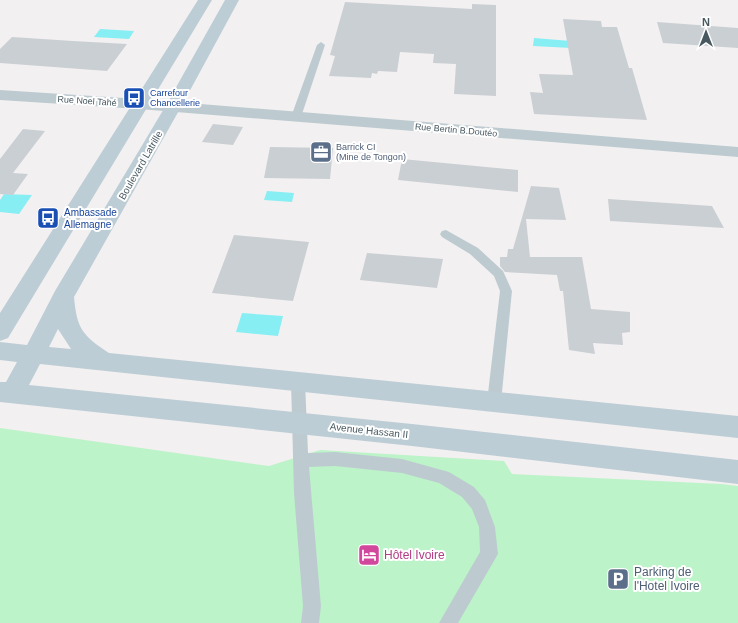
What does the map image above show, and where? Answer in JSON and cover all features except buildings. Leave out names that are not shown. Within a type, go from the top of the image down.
[{"type":"street","points":[[0,332],[205,0]]},
{"type":"street","name":"Boulevard Latrille","points":[[7,393],[35,354],[63,297],[173,107],[232,0]]},
{"type":"street","name":"Rue Noel Tahé","points":[[0,96],[173,107]]},
{"type":"street","name":"Rue Bertin B.Doutéo","points":[[173,107],[738,152]]},
{"type":"street","points":[[0,311],[24,294]]},
{"type":"street","points":[[63,297],[64,318],[70,333],[82,347],[104,362]]},
{"type":"street","points":[[0,351],[738,427]]},
{"type":"street","name":"Avenue Hassan II","points":[[7,393],[300,423],[738,472]]},
{"type":"lane","points":[[296,117],[321,45]]},
{"type":"lane","points":[[446,234],[474,252],[499,274],[506,291],[494,402]]},
{"type":"lane","points":[[298,382],[302,493],[312,606],[310,623]]},
{"type":"lane","points":[[301,460],[335,459],[402,466],[444,477],[468,492],[479,505],[487,527],[489,554],[448,623]]},
{"type":"green space","name":"Hôtel Ivoire","points":[[0,428],[269,466],[320,450],[504,461],[512,474],[738,486],[738,623],[0,623]]},
{"type":"water","points":[[100,29],[134,31],[129,39],[94,37]]},
{"type":"water","points":[[534,38],[571,41],[571,48],[533,46]]},
{"type":"water","points":[[267,191],[294,193],[292,202],[264,200]]},
{"type":"water","points":[[4,194],[32,195],[19,214],[0,212],[0,200]]},
{"type":"water","points":[[242,313],[283,316],[278,336],[236,332]]},
{"type":"place","name":"Carrefour Chancellerie","points":[[134,98]]},
{"type":"place","name":"Barrick CI (Mine de Tongon)","points":[[321,152]]},
{"type":"place","name":"Ambassade Allemagne","points":[[48,218]]},
{"type":"place","name":"Hôtel Ivoire","points":[[369,555]]},
{"type":"place","name":"Parking de l'Hotel Ivoire","points":[[618,579]]}]
